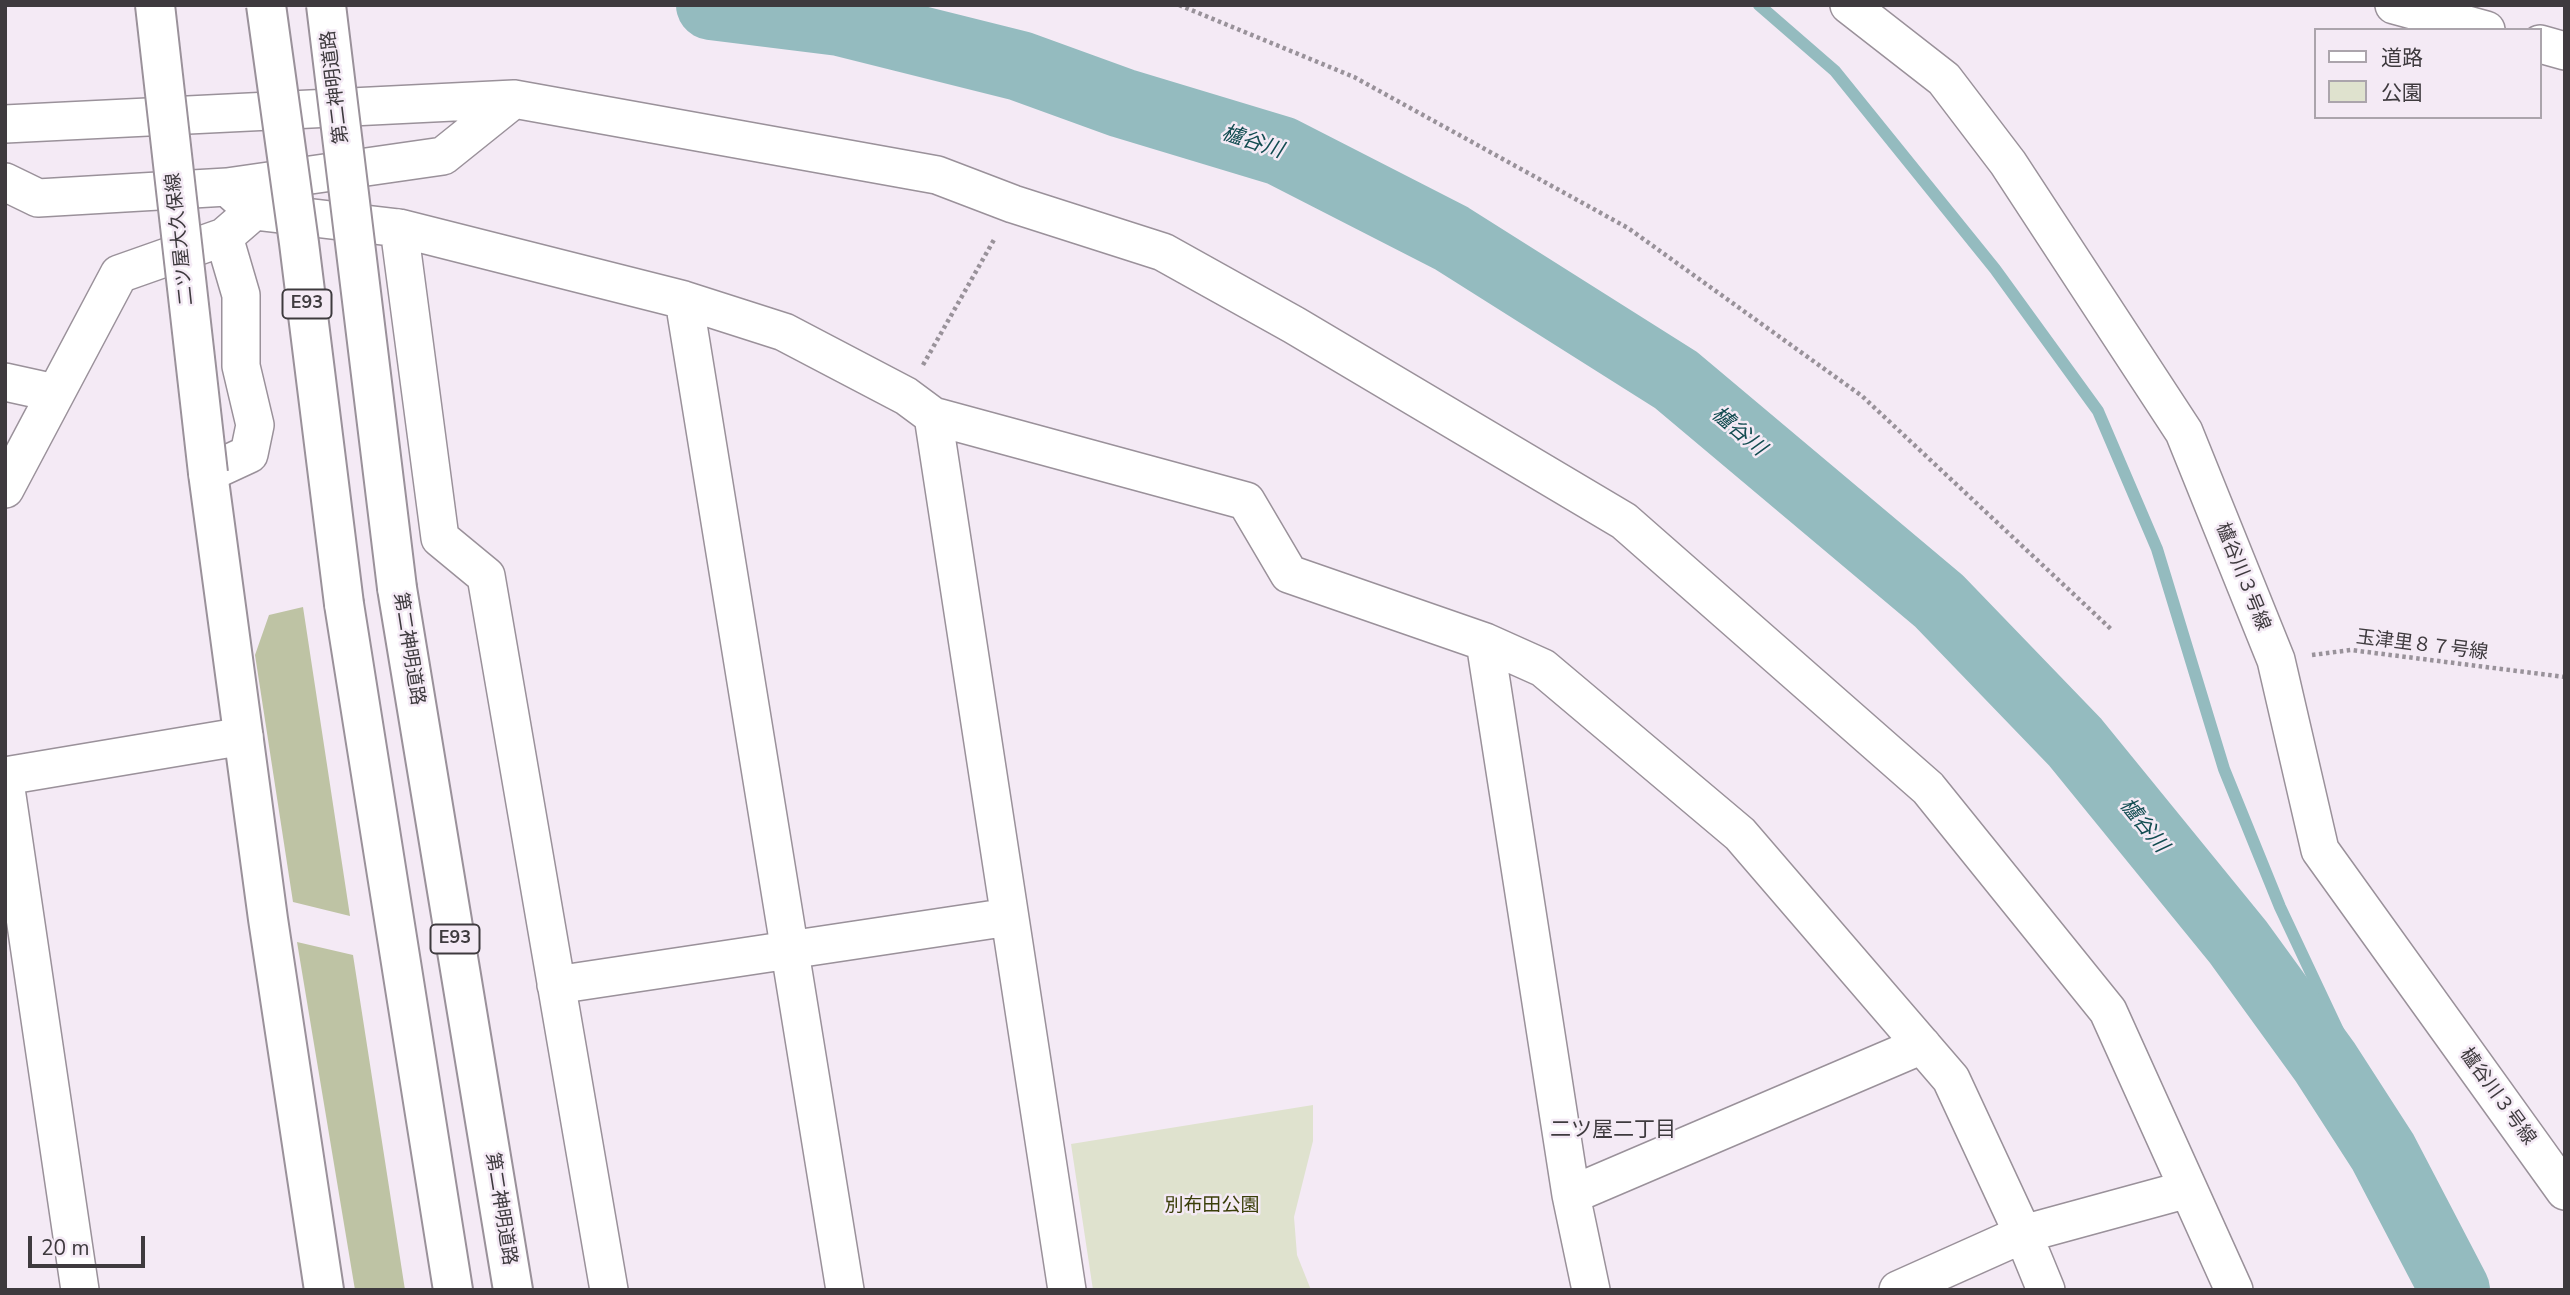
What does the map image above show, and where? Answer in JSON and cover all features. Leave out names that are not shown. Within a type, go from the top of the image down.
[{"type":"main road","name":"二ツ屋大久保線","points":[[155,5],[219,569],[324,1290]]},
{"type":"main road","name":"E93","points":[[266,5],[344,604],[453,1290]]},
{"type":"main road","name":"第二神明道路","points":[[326,5],[397,587],[513,1290]]},
{"type":"street","name":"櫨谷川３号線","points":[[1849,5],[1944,79],[2008,163],[2184,432],[2276,660],[2320,850],[2565,1191]]},
{"type":"street","points":[[2394,5],[2479,28]]},
{"type":"street","points":[[2542,45],[2565,51]]},
{"type":"street","points":[[5,182],[38,198],[227,187],[443,156],[514,99]]},
{"type":"street","points":[[5,124],[514,99],[937,175],[1013,204],[1163,252],[1294,325],[1624,521],[1928,788],[2108,1011],[2234,1290]]},
{"type":"street","points":[[227,187],[254,211],[399,228],[684,300],[784,332],[919,406],[1246,500],[1289,574],[1485,642],[1543,668],[1741,834],[1951,1079],[2024,1234],[2046,1290]]},
{"type":"street","points":[[5,489],[119,274],[224,237],[254,211]]},
{"type":"street","points":[[399,228],[440,538],[486,576],[609,1290]]},
{"type":"street","points":[[208,473],[249,454],[255,425],[241,366],[241,295],[224,237]]},
{"type":"street","points":[[684,300],[845,1290]]},
{"type":"street","points":[[5,382],[55,393]]},
{"type":"street","points":[[919,406],[1009,917],[1067,1290]]},
{"type":"street","points":[[1485,642],[1571,1195],[1591,1290]]},
{"type":"street","points":[[5,776],[244,736]]},
{"type":"street","points":[[5,782],[80,1290]]},
{"type":"street","points":[[556,985],[1009,917]]},
{"type":"street","points":[[1571,1195],[1922,1045]]},
{"type":"street","points":[[1898,1290],[2024,1234],[2189,1189]]},
{"type":"path","points":[[1179,5],[1354,77],[1628,228],[1863,396],[2113,631]]},
{"type":"path","points":[[919,406],[1013,204]]},
{"type":"path","name":"玉津里８７号線","points":[[2276,660],[2351,650],[2565,677]]},
{"type":"green space","points":[[303,607],[350,916],[293,902],[255,655],[269,615]]},
{"type":"green space","points":[[297,942],[353,955],[405,1290],[355,1290]]},
{"type":"green space","name":"別布田公園","points":[[1313,1105],[1313,1141],[1294,1217],[1297,1255],[1311,1290],[1093,1290],[1071,1144]]},
{"type":"waterway","name":"櫨谷川","points":[[711,5],[840,21],[1020,66],[1122,103],[1281,151],[1451,238],[1676,380],[1939,601],[2075,742],[2238,942],[2325,1062],[2383,1152],[2455,1290]]},
{"type":"waterway","points":[[1759,5],[1835,71],[1995,269],[2098,411],[2157,549],[2224,769],[2280,907],[2351,1058],[2366,1126]]},
{"type":"district","name":"二ツ屋二丁目","points":[[1613,1131]]}]
